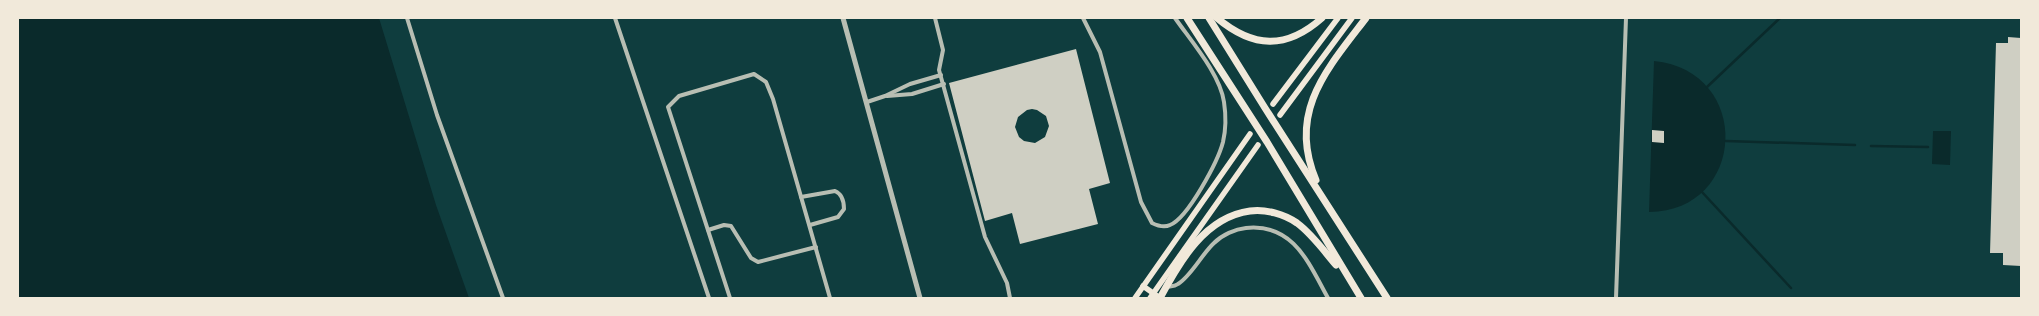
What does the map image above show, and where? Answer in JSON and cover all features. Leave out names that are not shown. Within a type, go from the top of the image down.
[{"type":"highway","points":[[1187,18],[1267,142],[1361,298]]},
{"type":"highway","points":[[1209,18],[1387,298]]},
{"type":"highway","points":[[1217,18],[1240,35],[1252,39],[1268,41],[1282,40],[1298,36],[1322,18]]},
{"type":"highway","points":[[1324,199],[1308,158],[1306,142],[1308,111],[1322,78],[1366,18]]},
{"type":"highway","points":[[1160,298],[1176,269],[1209,228],[1230,216],[1256,211],[1271,212],[1295,222],[1306,230],[1350,282]]},
{"type":"main road","points":[[1273,104],[1338,18]]},
{"type":"main road","points":[[1280,115],[1352,18]]},
{"type":"main road","points":[[1135,298],[1250,134]]},
{"type":"main road","points":[[1151,296],[1258,145]]},
{"type":"main road","points":[[1143,286],[1151,296],[1160,298]]},
{"type":"street","points":[[406,18],[437,115],[503,298]]},
{"type":"street","points":[[615,18],[709,298]]},
{"type":"street","points":[[843,18],[920,298]]},
{"type":"street","points":[[935,18],[944,50],[940,70],[941,75],[985,236],[1007,283],[1010,298]]},
{"type":"street","points":[[1083,18],[1100,52],[1140,202],[1152,223],[1163,226],[1172,224],[1200,190],[1219,156],[1225,129],[1224,100],[1218,85],[1211,70],[1175,18]]},
{"type":"street","points":[[1616,298],[1626,18]]},
{"type":"street","points":[[730,298],[668,107],[679,96],[754,74],[766,82],[773,99],[830,298]]},
{"type":"street","points":[[867,102],[885,96],[910,84],[941,75]]},
{"type":"street","points":[[885,96],[912,94],[944,84]]},
{"type":"street","points":[[801,197],[835,191],[839,194],[843,202],[844,209],[838,217],[810,225]]},
{"type":"street","points":[[708,230],[724,225],[731,226],[748,255],[758,262],[816,247]]},
{"type":"street","points":[[1166,288],[1179,284],[1214,242],[1227,234],[1240,229],[1255,227],[1270,230],[1283,235],[1295,244],[1304,256],[1328,298]]},
{"type":"water","points":[[18,18],[379,18],[436,205],[469,298],[18,298]]},
{"type":"water","points":[[1654,61],[1686,70],[1709,89],[1722,113],[1725,140],[1720,166],[1705,189],[1681,206],[1649,212]]},
{"type":"water","points":[[1933,131],[1951,131],[1950,165],[1932,164]]},
{"type":"building","points":[[2008,37],[2021,38],[2021,266],[2003,265],[2003,253],[1990,253],[1996,43],[2008,43]]},
{"type":"building","points":[[1076,49],[1110,183],[1089,189],[1098,224],[1020,244],[1012,213],[985,221],[949,83]],"holes":[[[1027,110],[1037,110],[1046,116],[1049,126],[1045,137],[1035,143],[1024,141],[1019,137],[1015,127],[1018,117]]]},
{"type":"building","points":[[1652,130],[1664,131],[1664,143],[1652,142]]},
{"type":"waterway","points":[[1707,87],[1780,18]]},
{"type":"waterway","points":[[1726,141],[1855,145]]},
{"type":"waterway","points":[[1871,146],[1928,147]]},
{"type":"waterway","points":[[1702,192],[1791,288]]}]
